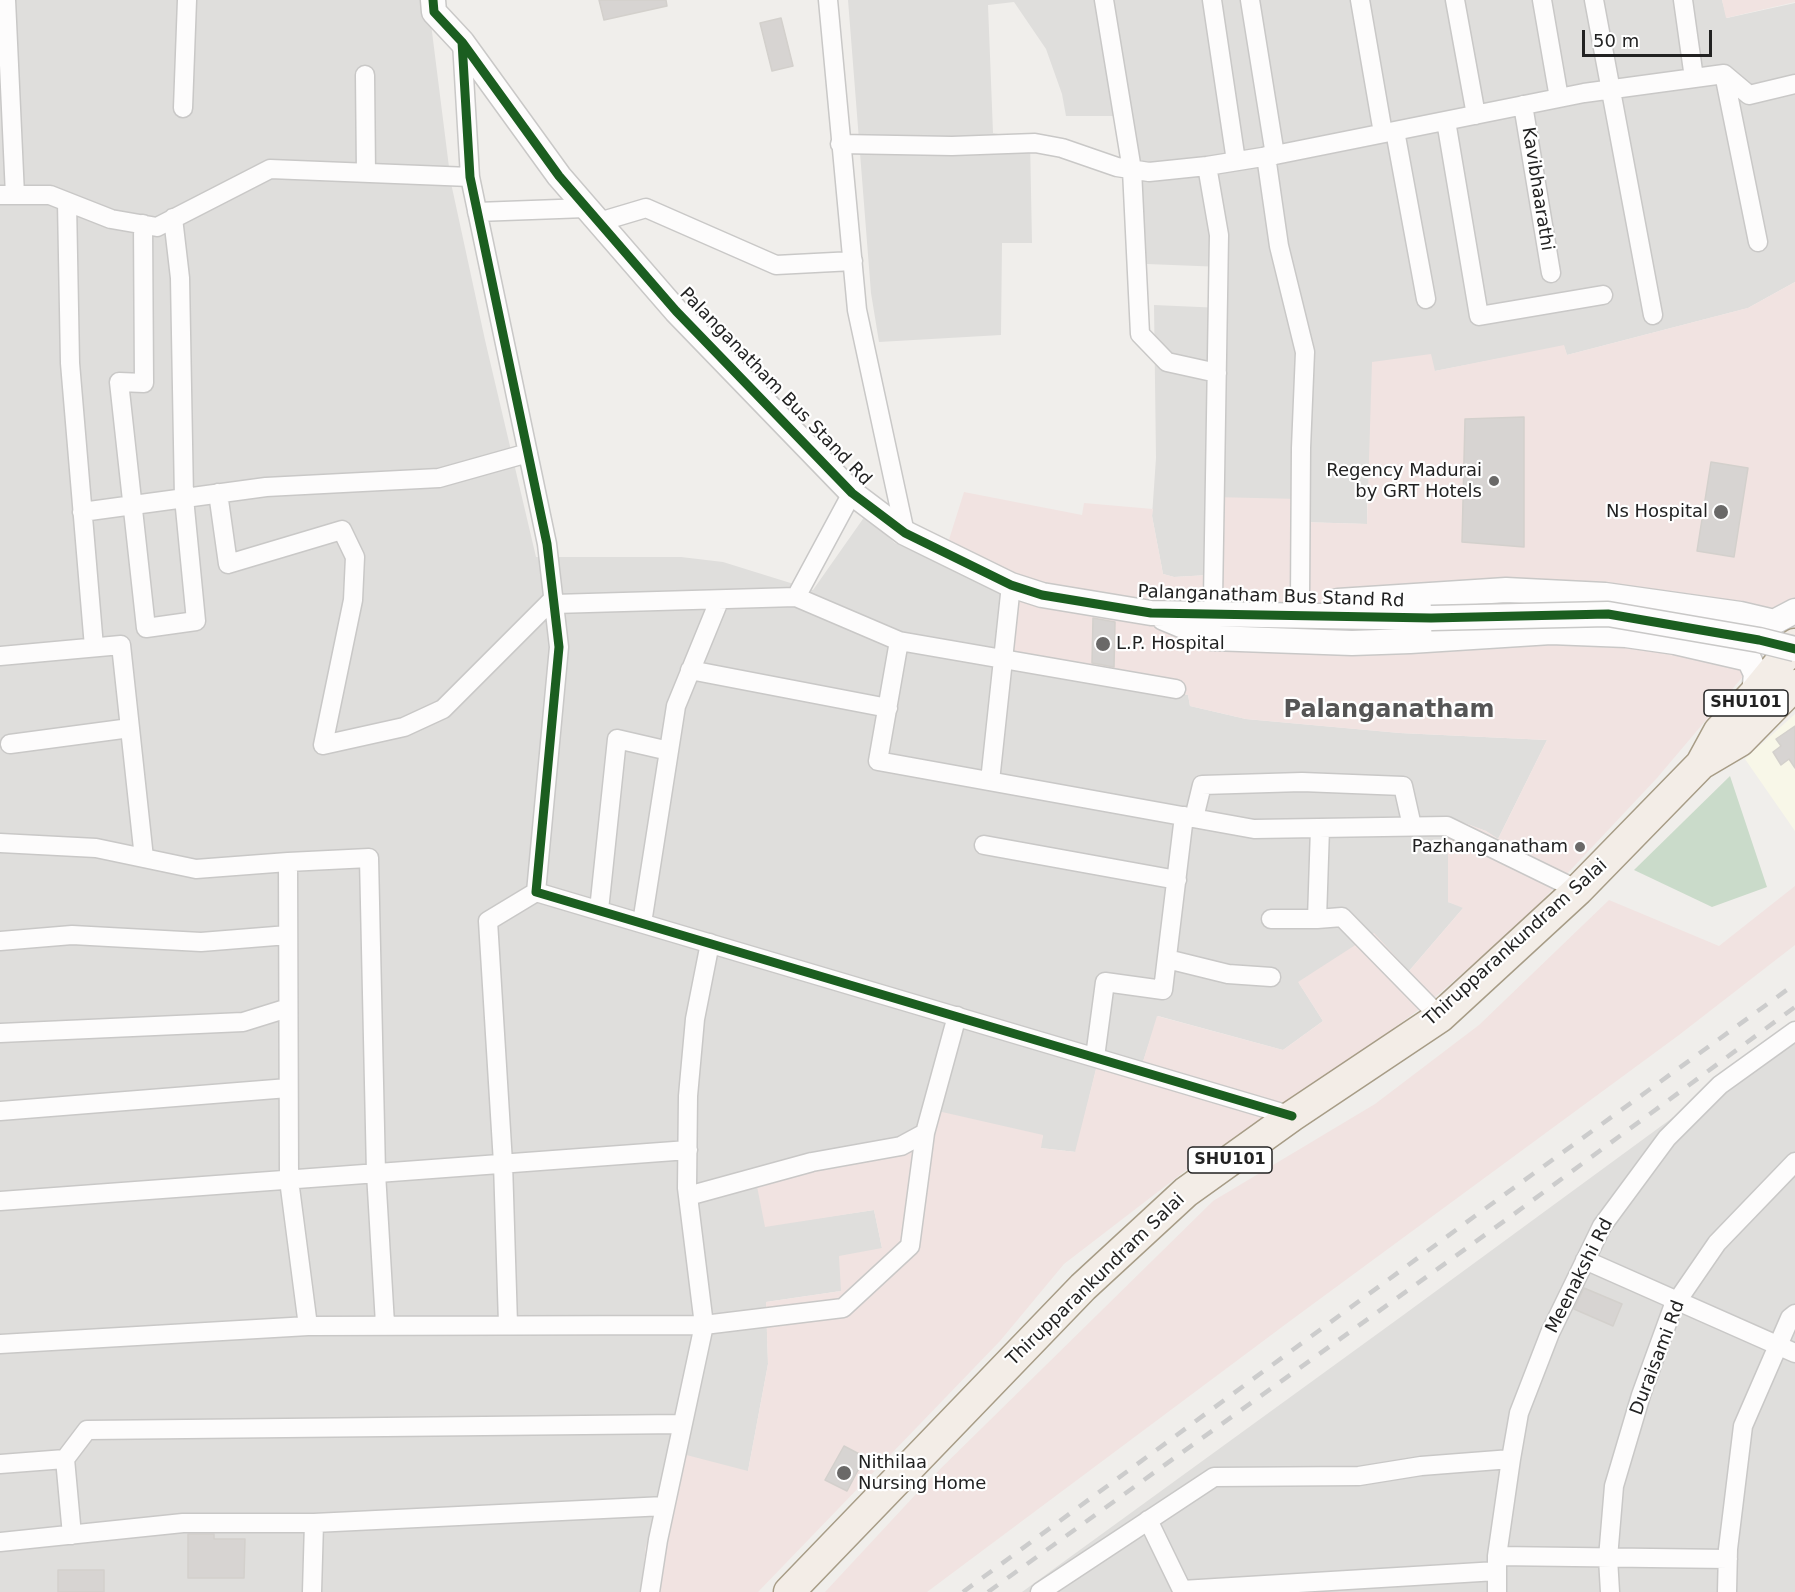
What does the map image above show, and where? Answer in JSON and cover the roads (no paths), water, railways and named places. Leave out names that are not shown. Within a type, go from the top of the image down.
[{"type":"main road","name":"Thirupparankundram Salai","points":[[1701,764],[1719,731],[1754,694],[1792,662]]},
{"type":"main road","name":"Thirupparankundram Salai","points":[[789,1592],[1083,1287],[1186,1192],[1292,1116],[1440,1017],[1578,890],[1701,764],[1740,741],[1792,662]]},
{"type":"street","points":[[6,0],[7,195],[50,195],[111,219],[157,227],[270,169],[470,177]]},
{"type":"street","points":[[183,108],[187,0]]},
{"type":"street","name":"Palanganatham Bus Stand Rd","points":[[433,0],[434,12],[462,42],[559,176],[676,311],[852,493],[905,533],[1011,585],[1042,595],[1151,613],[1431,618],[1608,614],[1759,640],[1792,662]]},
{"type":"street","points":[[828,0],[857,309],[905,533]]},
{"type":"street","points":[[1104,0],[1132,170],[1140,334],[1167,362],[1217,373]]},
{"type":"street","points":[[1212,0],[1236,161]]},
{"type":"street","points":[[1250,0],[1279,246],[1305,351],[1301,448],[1300,601]]},
{"type":"street","points":[[1360,0],[1426,299]]},
{"type":"street","points":[[1455,0],[1476,115]]},
{"type":"street","points":[[1542,0],[1560,98]]},
{"type":"street","points":[[1594,0],[1653,315]]},
{"type":"street","points":[[1683,0],[1694,78]]},
{"type":"street","points":[[462,42],[470,177],[547,544],[559,647],[536,892]]},
{"type":"street","points":[[840,144],[952,146],[1035,143],[1062,148],[1117,167],[1149,172],[1236,161],[1560,98],[1694,78],[1724,74],[1749,95],[1795,84]]},
{"type":"street","points":[[1724,74],[1758,242]]},
{"type":"street","points":[[365,75],[366,173]]},
{"type":"street","name":"Kavibhaarathi","points":[[1523,105],[1551,273]]},
{"type":"street","points":[[1446,121],[1479,316],[1603,295]]},
{"type":"street","points":[[1207,166],[1220,235],[1213,599]]},
{"type":"street","points":[[67,202],[70,363],[94,647]]},
{"type":"street","points":[[477,212],[593,215],[646,208],[776,265],[853,261]]},
{"type":"street","points":[[143,224],[144,383],[119,382],[146,628],[196,621],[184,498],[180,278],[173,218]]},
{"type":"street","points":[[82,512],[266,487],[439,477],[528,453]]},
{"type":"street","points":[[796,597],[852,493]]},
{"type":"street","points":[[218,494],[228,564],[342,530],[355,557],[353,600],[323,746],[404,727],[443,709],[554,601],[719,601],[796,597],[899,641],[1176,689]]},
{"type":"street","points":[[990,781],[1005,659],[1011,585]]},
{"type":"street","points":[[1151,613],[1213,599],[1352,602],[1506,590],[1605,595],[1740,614],[1774,622],[1795,611]]},
{"type":"street","points":[[642,923],[676,706],[719,601]]},
{"type":"street","points":[[1151,613],[1212,638],[1352,643],[1551,632],[1626,635],[1675,642],[1749,659],[1792,662]]},
{"type":"street","points":[[899,641],[878,761],[1254,829],[1447,826],[1578,890]]},
{"type":"street","points":[[0,656],[121,645],[144,858]]},
{"type":"street","points":[[1749,659],[1756,674],[1754,694]]},
{"type":"street","points":[[690,670],[888,708]]},
{"type":"street","points":[[10,744],[130,728]]},
{"type":"street","points":[[599,910],[617,739],[669,751]]},
{"type":"street","points":[[1095,1057],[1105,982],[1163,990],[1177,880],[1189,817],[1202,785],[1302,782],[1403,786],[1412,826]]},
{"type":"street","points":[[1317,919],[1320,828]]},
{"type":"street","points":[[0,843],[96,848],[195,869],[369,858],[376,1173],[385,1324]]},
{"type":"street","points":[[984,845],[1177,880]]},
{"type":"street","points":[[288,862],[289,1180],[308,1326]]},
{"type":"street","points":[[508,1324],[503,1163],[488,921],[536,892],[1292,1116]]},
{"type":"street","points":[[1271,919],[1342,917],[1440,1017]]},
{"type":"street","points":[[0,941],[72,935],[201,942],[288,935]]},
{"type":"street","points":[[650,1592],[658,1540],[704,1325],[688,1196],[687,1150],[688,1096],[695,1020],[711,943]]},
{"type":"street","points":[[1167,959],[1228,974],[1271,977]]},
{"type":"street","points":[[0,1033],[243,1022],[288,1008]]},
{"type":"street","points":[[0,1344],[308,1326],[385,1324],[704,1325],[843,1308],[910,1246],[925,1133],[957,1016]]},
{"type":"street","name":"Meenakshi Rd","points":[[1497,1592],[1497,1563],[1519,1413],[1550,1333],[1602,1226],[1667,1138],[1720,1085],[1795,1031]]},
{"type":"street","points":[[0,1111],[288,1088]]},
{"type":"street","points":[[688,1196],[812,1162],[901,1146],[925,1133]]},
{"type":"street","points":[[0,1201],[687,1150]]},
{"type":"street","name":"Duraisami Rd","points":[[1610,1592],[1608,1558],[1614,1486],[1641,1395],[1673,1307],[1717,1243],[1795,1162]]},
{"type":"street","points":[[1585,1260],[1795,1353]]},
{"type":"street","points":[[1727,1592],[1728,1559],[1743,1426],[1790,1318],[1795,1314]]},
{"type":"street","points":[[72,1535],[65,1459],[87,1430],[684,1424]]},
{"type":"street","points":[[0,1464],[65,1459]]},
{"type":"street","points":[[1040,1592],[1214,1477],[1359,1476],[1421,1466],[1511,1459]]},
{"type":"street","points":[[0,1542],[183,1524],[314,1523],[665,1506]]},
{"type":"street","points":[[1148,1520],[1182,1590],[1497,1563],[1608,1558],[1728,1559]]},
{"type":"street","points":[[312,1592],[314,1523]]},
{"type":"railway","points":[[963,1592],[1795,984]]},
{"type":"railway","points":[[988,1592],[1514,1214],[1795,1007]]},
{"type":"place","name":"Regency Madurai by GRT Hotels","points":[[1494,481]]},
{"type":"place","name":"Ns Hospital","points":[[1721,512]]},
{"type":"place","name":"L.P. Hospital","points":[[1103,644]]},
{"type":"place","name":"Pazhanganatham","points":[[1580,847]]},
{"type":"place","name":"Nithilaa Nursing Home","points":[[844,1473]]},
{"type":"district","name":"Palanganatham","points":[[1389,711]]}]
